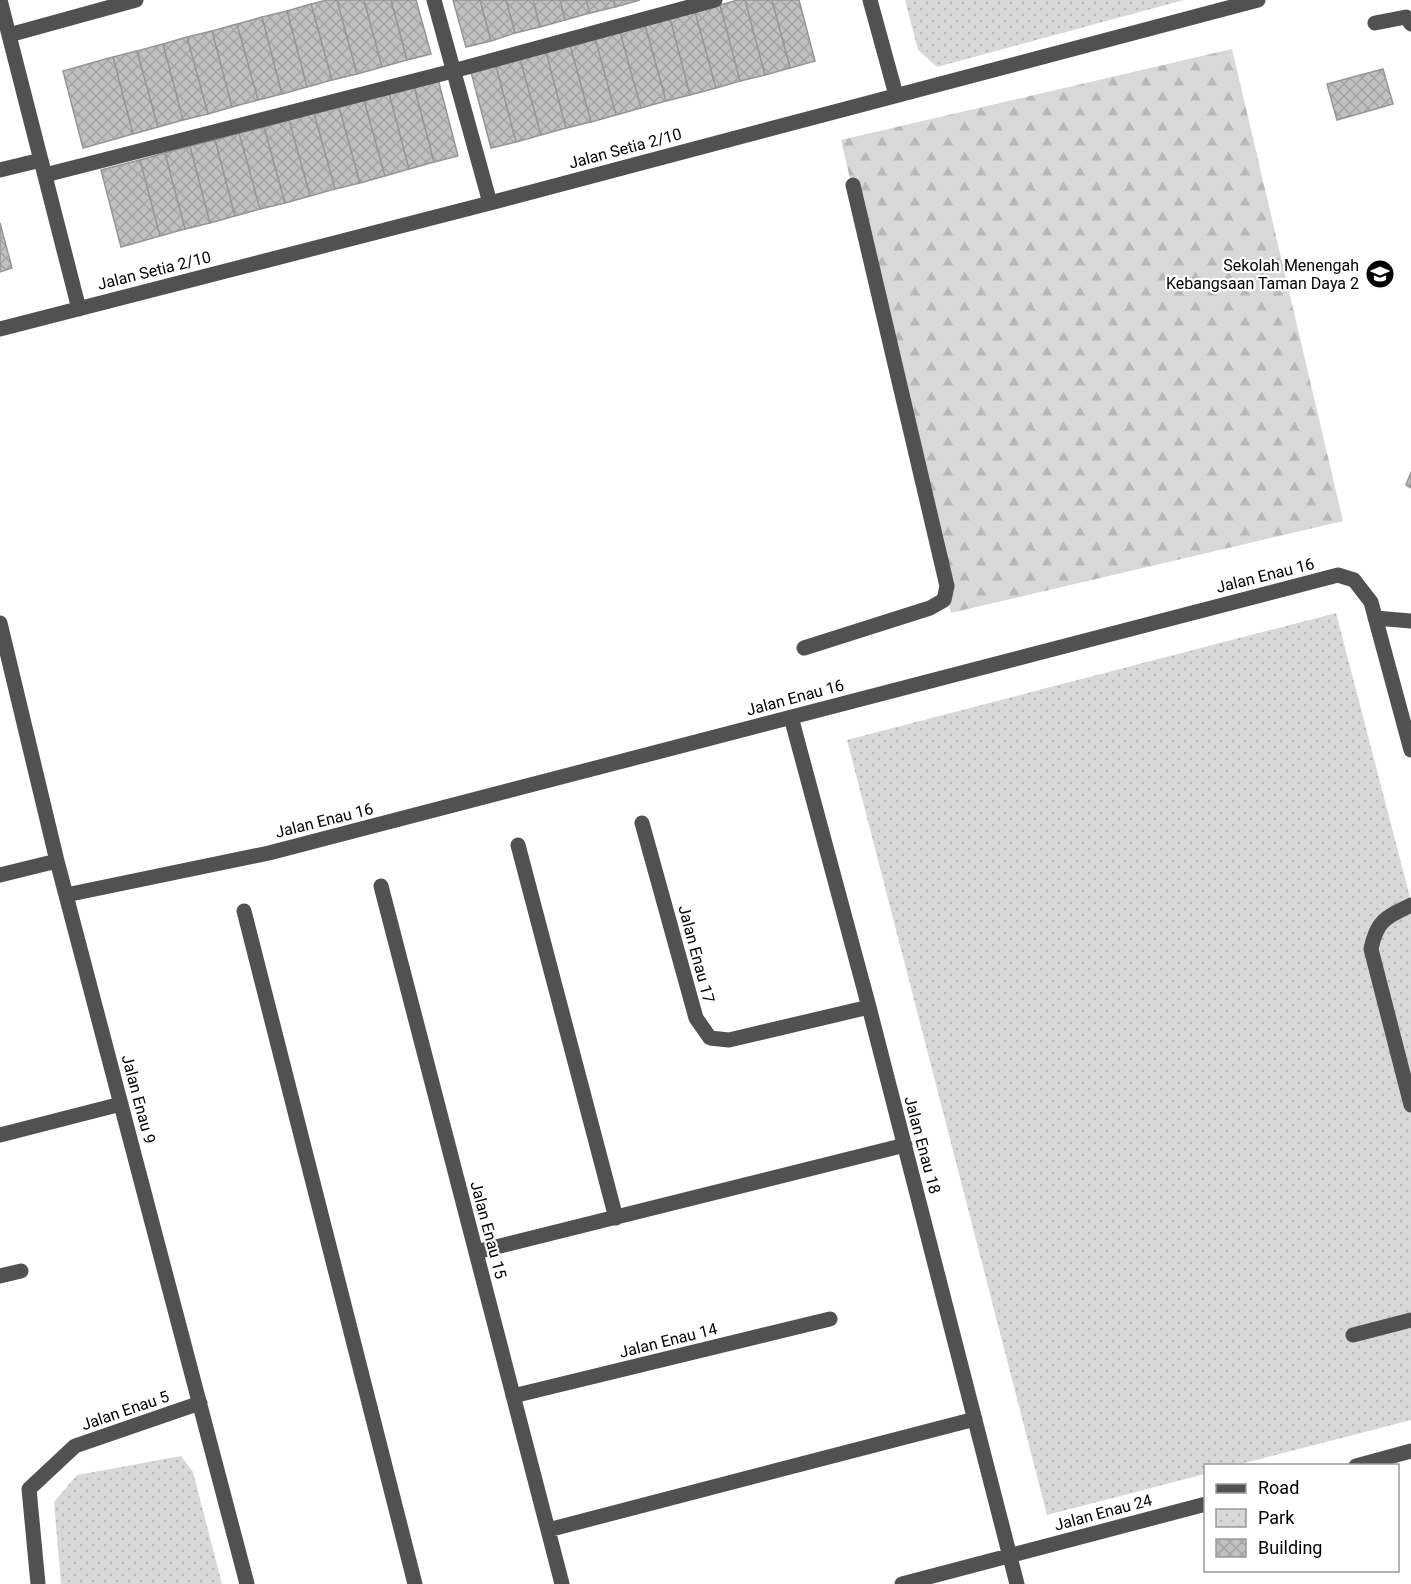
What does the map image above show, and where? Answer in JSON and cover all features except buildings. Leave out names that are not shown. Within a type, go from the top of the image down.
[{"type":"street","points":[[0,0],[79,309]]},
{"type":"street","points":[[9,35],[136,0]]},
{"type":"street","points":[[434,0],[490,203]]},
{"type":"street","points":[[0,171],[43,167],[453,70],[715,0]]},
{"type":"street","points":[[870,0],[896,95]]},
{"type":"street","name":"Jalan Setia 2/10","points":[[0,329],[490,203],[1258,0]]},
{"type":"street","points":[[1375,23],[1406,17],[1411,24]]},
{"type":"street","points":[[804,648],[930,608],[944,600],[947,586],[853,185]]},
{"type":"street","name":"Jalan Enau 16","points":[[66,895],[269,853],[1338,575],[1354,580],[1371,602],[1411,750]]},
{"type":"street","points":[[1375,618],[1411,621]]},
{"type":"street","name":"Jalan Enau 9","points":[[0,623],[57,861],[247,1584]]},
{"type":"street","name":"Jalan Enau 18","points":[[791,717],[905,1145],[1017,1584]]},
{"type":"street","name":"Jalan Enau 17","points":[[642,823],[696,1018],[710,1038],[729,1040],[869,1007]]},
{"type":"street","points":[[518,845],[616,1218]]},
{"type":"street","points":[[0,875],[57,861]]},
{"type":"street","name":"Jalan Enau 15","points":[[381,886],[562,1584]]},
{"type":"street","points":[[1411,905],[1386,917],[1374,933],[1371,949],[1411,1105]]},
{"type":"street","points":[[244,911],[415,1584]]},
{"type":"street","points":[[0,1135],[121,1104]]},
{"type":"street","points":[[476,1252],[905,1145]]},
{"type":"street","points":[[0,1275],[21,1271]]},
{"type":"street","name":"Jalan Enau 14","points":[[513,1396],[830,1319]]},
{"type":"street","points":[[1353,1335],[1411,1320]]},
{"type":"street","name":"Jalan Enau 5","points":[[38,1584],[30,1489],[75,1446],[200,1403]]},
{"type":"street","points":[[548,1530],[975,1419]]},
{"type":"street","points":[[1363,1464],[1411,1451]]},
{"type":"street","name":"Jalan Enau 24","points":[[902,1584],[1204,1505]]},
{"type":"green space","points":[[905,0],[1184,0],[937,67],[918,50]]},
{"type":"green space","points":[[1232,49],[1343,521],[951,613],[841,140]]},
{"type":"green space","points":[[1336,613],[1411,901],[1411,1420],[1241,1464],[1204,1464],[1204,1474],[1047,1515],[847,740]]},
{"type":"green space","points":[[181,1456],[193,1472],[222,1584],[61,1584],[54,1502],[77,1475]]},
{"type":"place","name":"Sekolah Menengah Kebangsaan Taman Daya 2","points":[[1380,274]]}]
